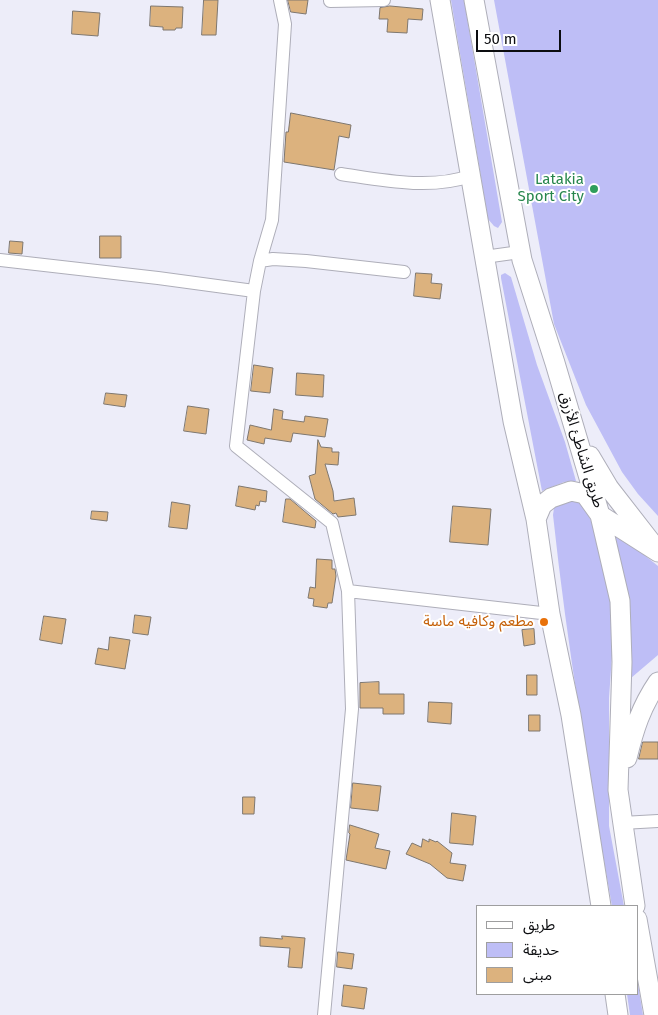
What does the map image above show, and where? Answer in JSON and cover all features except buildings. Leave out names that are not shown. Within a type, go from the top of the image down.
[{"type":"main road","points":[[440,0],[512,421],[536,519],[550,614],[571,715],[601,905]]},
{"type":"main road","name":"طريق الشاطئ الأزرق","points":[[474,0],[520,252],[600,515],[620,600],[622,662],[618,790],[635,905]]},
{"type":"main road","points":[[576,432],[609,488],[658,551]]},
{"type":"main road","points":[[536,519],[542,505],[551,498],[572,491],[586,494],[600,515],[658,551]]},
{"type":"main road","points":[[618,790],[636,722],[658,682]]},
{"type":"main road","points":[[638,925],[654,1015]]},
{"type":"main road","points":[[615,995],[618,1015]]},
{"type":"street","points":[[280,0],[286,24],[272,220],[260,261],[254,292],[236,446],[332,523],[348,591],[352,709],[324,1015]]},
{"type":"street","points":[[330,1],[384,0]]},
{"type":"street","points":[[341,174],[400,182],[454,182],[470,176]]},
{"type":"street","points":[[484,257],[520,252]]},
{"type":"street","points":[[260,261],[273,259],[306,261],[404,272]]},
{"type":"street","points":[[0,260],[158,278],[254,292]]},
{"type":"street","points":[[348,591],[550,614]]},
{"type":"street","points":[[622,823],[658,822]]},
{"type":"green space","points":[[451,0],[464,0],[502,222],[498,228],[488,219]]},
{"type":"green space","name":"Latakia Sport City","points":[[494,0],[658,0],[658,516],[638,494],[622,472],[586,405],[554,324]]},
{"type":"green space","points":[[505,273],[511,277],[537,365],[565,442],[576,481],[564,482],[542,491],[501,278],[501,275]]},
{"type":"green space","points":[[577,500],[585,507],[603,559],[611,597],[613,641],[609,698],[609,826],[624,905],[612,905],[579,711],[553,515],[554,508],[560,501]]},
{"type":"green space","points":[[613,530],[658,566],[658,655],[631,678],[630,606]]},
{"type":"green space","points":[[638,984],[643,1015],[630,1015],[627,995],[638,995]]},
{"type":"place","name":"Latakia Sport City","points":[[594,189]]},
{"type":"place","name":"مطعم وكافيه ماسة","points":[[544,622]]}]
